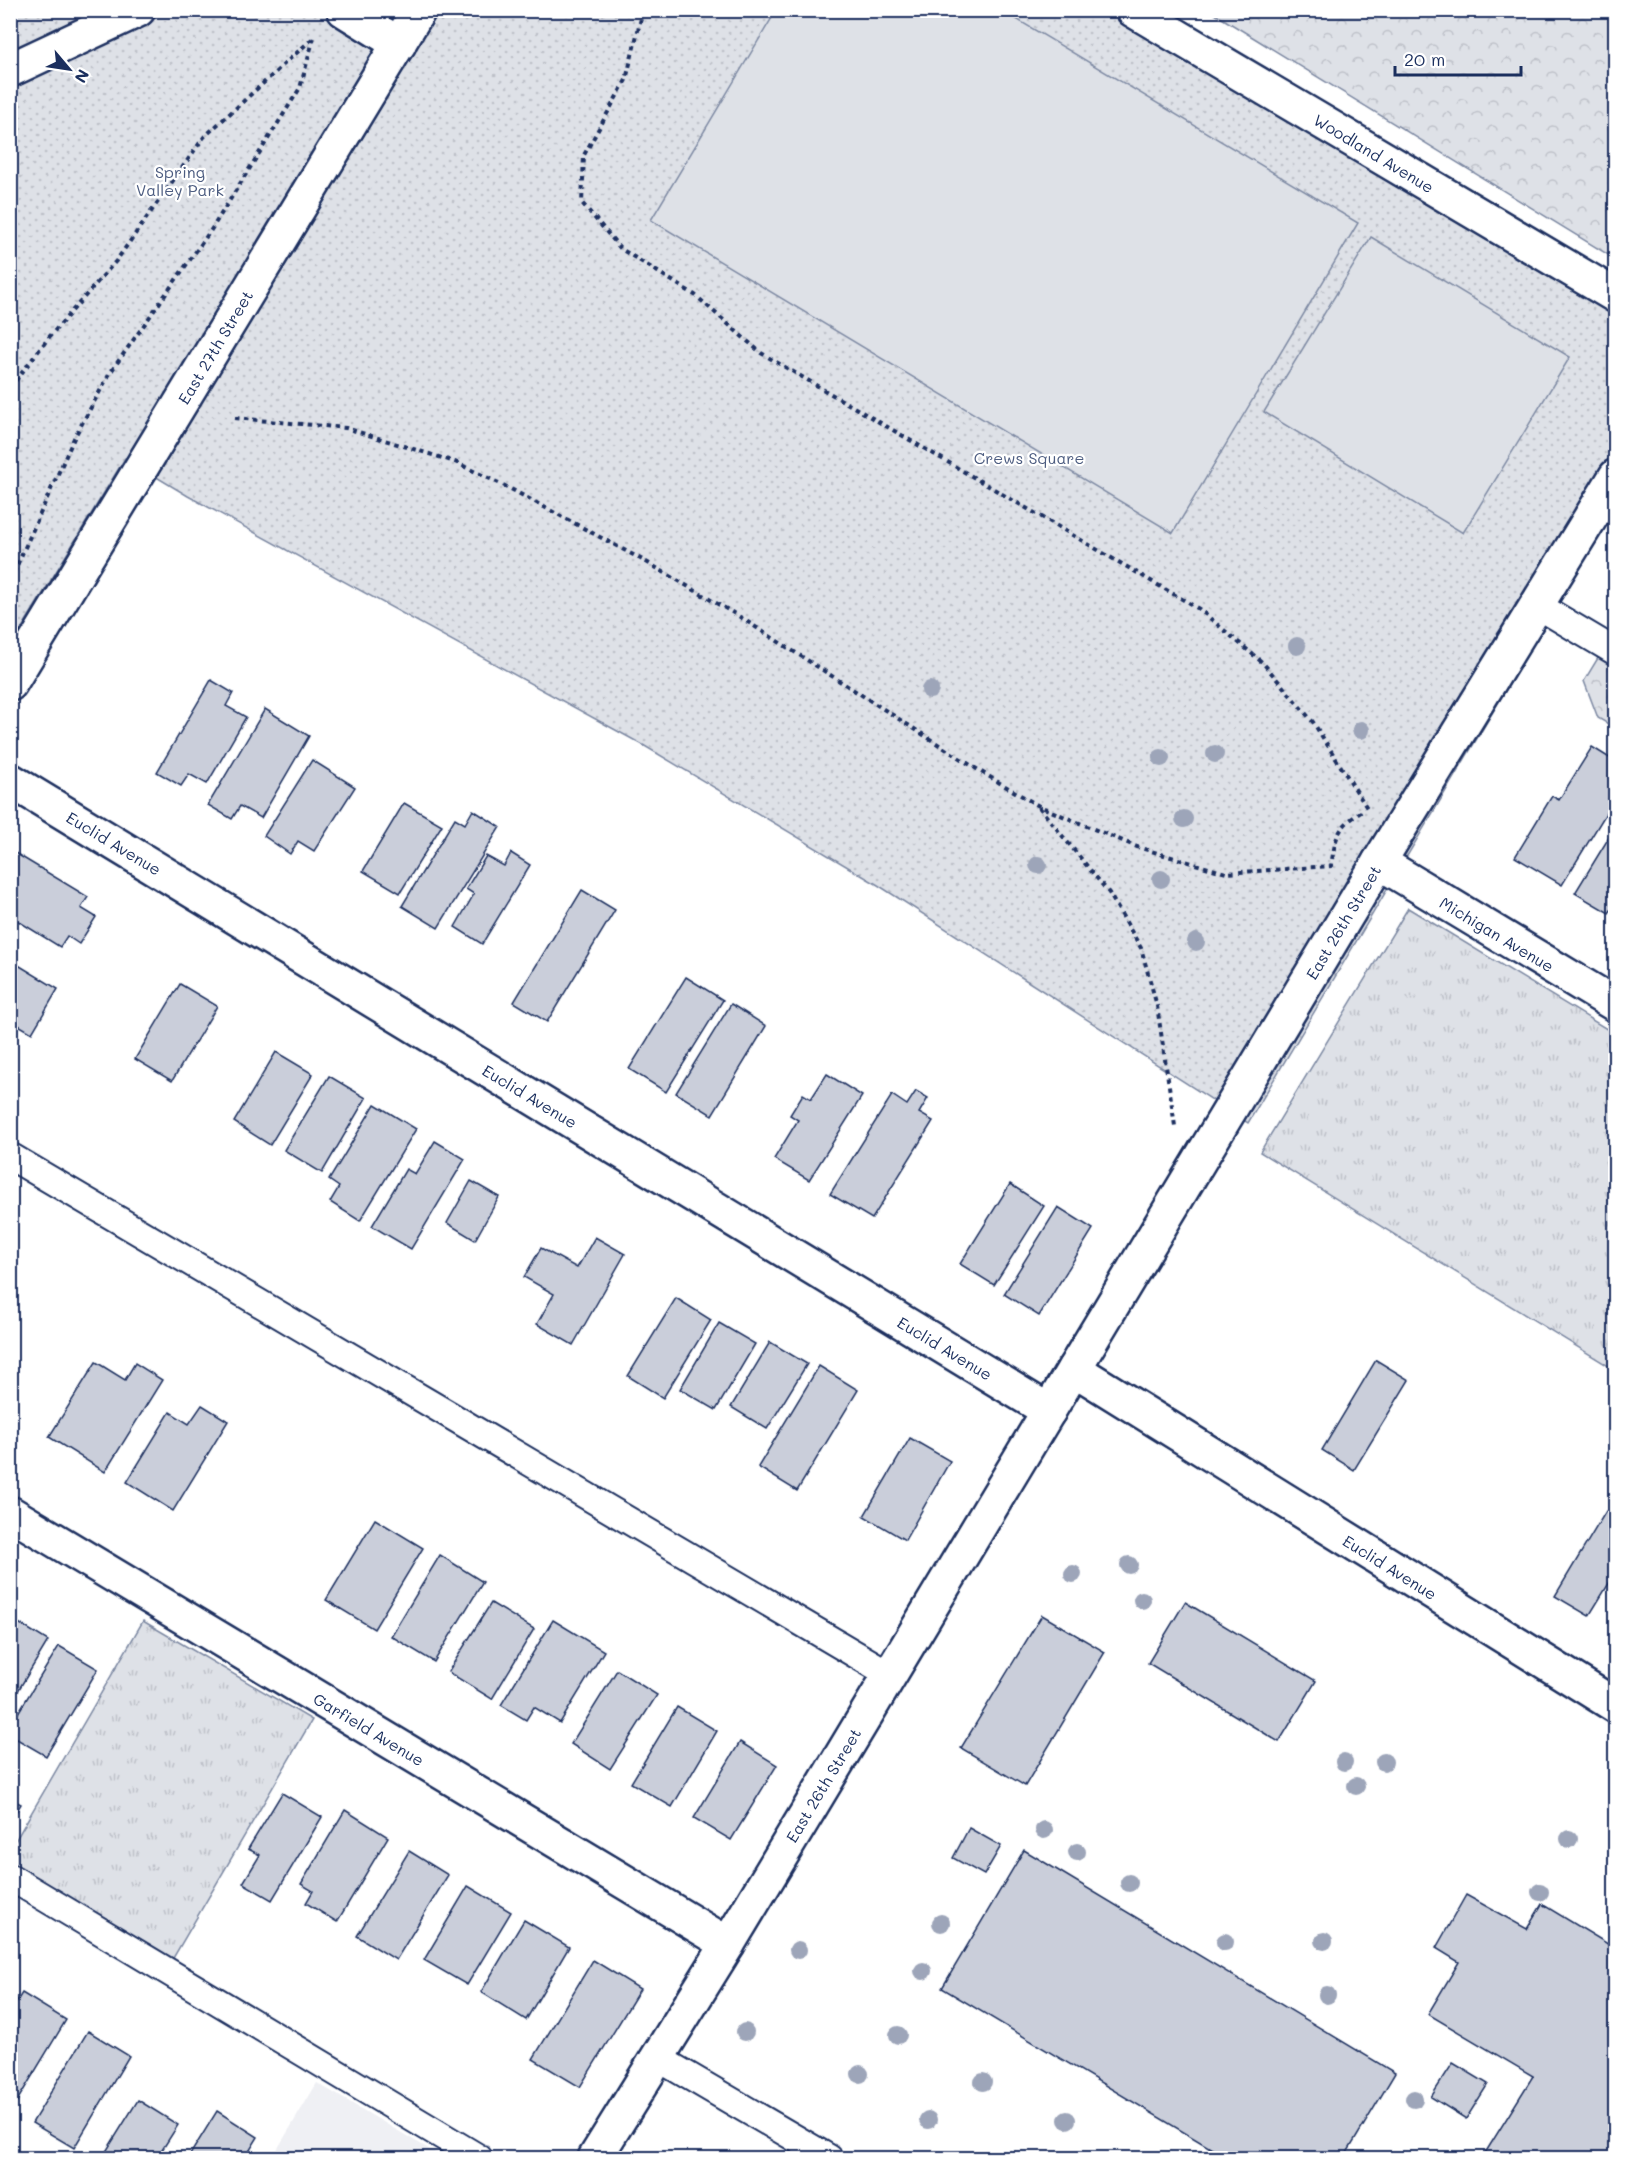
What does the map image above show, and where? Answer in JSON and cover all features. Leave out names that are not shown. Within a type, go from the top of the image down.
[{"type":"street","points":[[10,70],[138,10]]},
{"type":"street","name":"East 27th Street","points":[[10,684],[419,10]]},
{"type":"street","name":"Woodland Avenue","points":[[1134,10],[1616,296]]},
{"type":"street","points":[[332,20],[399,44]]},
{"type":"street","name":"East 26th Street","points":[[595,2158],[728,1944],[1379,862],[1616,476]]},
{"type":"street","name":"Euclid Avenue","points":[[10,780],[1049,1411]]},
{"type":"street","name":"Michigan Avenue","points":[[1379,862],[1616,1005]]},
{"type":"street","name":"Euclid Avenue","points":[[1074,1369],[1616,1706]]},
{"type":"street","name":"Garfield Avenue","points":[[10,1513],[728,1944]]},
{"type":"lane","points":[[1537,605],[1616,652]]},
{"type":"lane","points":[[10,1156],[890,1674]]},
{"type":"lane","points":[[10,1877],[479,2158]]},
{"type":"lane","points":[[658,2058],[829,2158]]},
{"type":"path","points":[[643,10],[626,80],[584,155],[582,203],[621,249],[695,295],[761,353],[1199,609],[1263,663],[1285,688],[1313,722],[1367,808],[1374,815]]},
{"type":"path","points":[[10,388],[50,336],[116,261],[204,137],[332,20]]},
{"type":"path","points":[[10,581],[74,438],[110,373],[211,230],[300,88],[314,37]]},
{"type":"path","points":[[235,418],[346,428],[465,467],[650,564],[740,616],[983,773],[1039,806],[1137,847],[1226,873],[1330,866],[1335,841],[1345,822],[1367,808]]},
{"type":"path","points":[[1039,806],[1109,893],[1141,948],[1157,1006],[1177,1137]]},
{"type":"shaded area","points":[[317,2083],[444,2158],[272,2158]]},
{"type":"green space","name":"Crews Square","points":[[11,11],[1152,11],[1615,292],[1615,507],[1248,1123],[878,885],[643,745],[188,496],[125,458],[11,646]]},
{"type":"green space","points":[[776,11],[1003,11],[1358,223],[1173,533],[651,220]]},
{"type":"green space","points":[[1210,11],[1615,11],[1615,259]]},
{"type":"green space","points":[[1371,237],[1570,357],[1463,533],[1264,412]]},
{"type":"green space","points":[[1615,630],[1615,728],[1598,718],[1584,681]]},
{"type":"green space","points":[[1408,908],[1615,1034],[1615,1370],[1260,1152]]},
{"type":"green space","points":[[143,1621],[312,1720],[172,1960],[11,1865],[11,1848]]},
{"type":"building","points":[[211,680],[233,693],[226,706],[246,717],[207,784],[189,774],[181,786],[157,772]]},
{"type":"building","points":[[265,709],[309,736],[261,818],[240,806],[232,819],[208,805]]},
{"type":"building","points":[[1592,747],[1616,762],[1616,797],[1562,885],[1515,857],[1552,796],[1559,800]]},
{"type":"building","points":[[312,760],[355,787],[314,851],[298,841],[290,854],[264,836]]},
{"type":"building","points":[[404,803],[442,825],[400,893],[363,871]]},
{"type":"building","points":[[473,810],[500,827],[438,928],[402,906],[455,818],[465,824]]},
{"type":"building","points":[[1616,826],[1616,903],[1609,913],[1575,893]]},
{"type":"building","points":[[10,850],[88,897],[81,908],[96,917],[79,944],[67,936],[60,947],[10,916]]},
{"type":"building","points":[[511,853],[530,865],[482,944],[455,927],[474,894],[466,889],[486,856],[504,866]]},
{"type":"building","points":[[582,890],[615,910],[547,1022],[514,1002]]},
{"type":"building","points":[[10,960],[58,989],[32,1033],[10,1020]]},
{"type":"building","points":[[686,977],[723,1000],[666,1092],[629,1069]]},
{"type":"building","points":[[180,984],[217,1006],[172,1081],[135,1059]]},
{"type":"building","points":[[731,1004],[766,1026],[712,1115],[676,1093]]},
{"type":"building","points":[[276,1052],[313,1074],[270,1145],[234,1122]]},
{"type":"building","points":[[827,1074],[862,1096],[809,1180],[774,1159],[798,1120],[790,1115],[803,1094],[811,1099]]},
{"type":"building","points":[[329,1076],[366,1098],[322,1173],[284,1150]]},
{"type":"building","points":[[916,1091],[928,1098],[919,1113],[933,1121],[872,1219],[830,1194],[892,1095],[907,1105]]},
{"type":"building","points":[[375,1104],[416,1129],[360,1221],[330,1202],[339,1187],[329,1180]]},
{"type":"building","points":[[435,1141],[465,1159],[411,1249],[372,1226],[406,1169],[415,1174]]},
{"type":"building","points":[[471,1181],[499,1197],[475,1240],[447,1223]]},
{"type":"building","points":[[1010,1184],[1044,1206],[994,1285],[960,1264]]},
{"type":"building","points":[[1058,1207],[1093,1229],[1039,1316],[1004,1294]]},
{"type":"building","points":[[595,1237],[625,1254],[573,1345],[537,1324],[554,1294],[524,1277],[541,1248],[577,1268]]},
{"type":"building","points":[[676,1298],[711,1320],[663,1398],[628,1376]]},
{"type":"building","points":[[719,1323],[755,1344],[716,1410],[680,1389]]},
{"type":"building","points":[[770,1342],[807,1364],[767,1429],[731,1407]]},
{"type":"building","points":[[1376,1360],[1409,1380],[1354,1470],[1322,1450]]},
{"type":"building","points":[[96,1362],[125,1380],[135,1363],[162,1380],[105,1472],[49,1437]]},
{"type":"building","points":[[819,1366],[858,1390],[797,1491],[758,1467]]},
{"type":"building","points":[[202,1405],[228,1421],[173,1511],[127,1482],[170,1412],[189,1424]]},
{"type":"building","points":[[910,1438],[950,1461],[905,1540],[864,1516]]},
{"type":"building","points":[[1606,1511],[1616,1516],[1616,1572],[1589,1616],[1555,1596]]},
{"type":"building","points":[[375,1519],[423,1548],[374,1629],[326,1600]]},
{"type":"building","points":[[440,1555],[483,1582],[434,1662],[391,1636]]},
{"type":"building","points":[[1185,1602],[1316,1681],[1279,1742],[1148,1663]]},
{"type":"building","points":[[491,1603],[534,1629],[492,1699],[448,1672]]},
{"type":"building","points":[[1042,1615],[1105,1652],[1025,1786],[961,1748]]},
{"type":"building","points":[[12,1619],[48,1641],[10,1704],[10,1622]]},
{"type":"building","points":[[553,1620],[604,1651],[560,1723],[534,1707],[526,1720],[501,1705]]},
{"type":"building","points":[[59,1646],[98,1669],[46,1756],[10,1735],[10,1726]]},
{"type":"building","points":[[617,1670],[657,1695],[610,1769],[571,1744]]},
{"type":"building","points":[[677,1707],[717,1731],[672,1807],[631,1783]]},
{"type":"building","points":[[740,1742],[777,1765],[731,1840],[694,1818]]},
{"type":"building","points":[[282,1793],[322,1817],[272,1900],[243,1883],[260,1855],[248,1849]]},
{"type":"building","points":[[10,1798],[21,1804],[10,1822]]},
{"type":"building","points":[[345,1810],[388,1837],[337,1922],[306,1903],[313,1891],[301,1884]]},
{"type":"building","points":[[969,1828],[1001,1846],[984,1875],[953,1858]]},
{"type":"building","points":[[1024,1850],[1395,2073],[1344,2158],[1227,2158],[942,1988]]},
{"type":"building","points":[[409,1851],[448,1875],[396,1960],[357,1936]]},
{"type":"building","points":[[468,1886],[511,1912],[467,1985],[424,1960]]},
{"type":"building","points":[[1466,1895],[1527,1929],[1542,1904],[1616,1949],[1616,2158],[1482,2158],[1533,2076],[1428,2014],[1459,1962],[1436,1948]]},
{"type":"building","points":[[524,1920],[569,1947],[526,2020],[481,1992]]},
{"type":"building","points":[[593,1960],[640,1989],[580,2087],[533,2059]]},
{"type":"building","points":[[22,1993],[66,2020],[11,2111],[10,2012]]},
{"type":"building","points":[[88,2031],[129,2056],[74,2148],[32,2123]]},
{"type":"building","points":[[1453,2063],[1488,2084],[1466,2119],[1431,2097]]},
{"type":"building","points":[[138,2100],[178,2125],[157,2158],[102,2158]]},
{"type":"building","points":[[217,2111],[258,2137],[245,2158],[188,2158]]},
{"type":"park label","name":"Spring Valley Park","points":[[180,180]]}]
